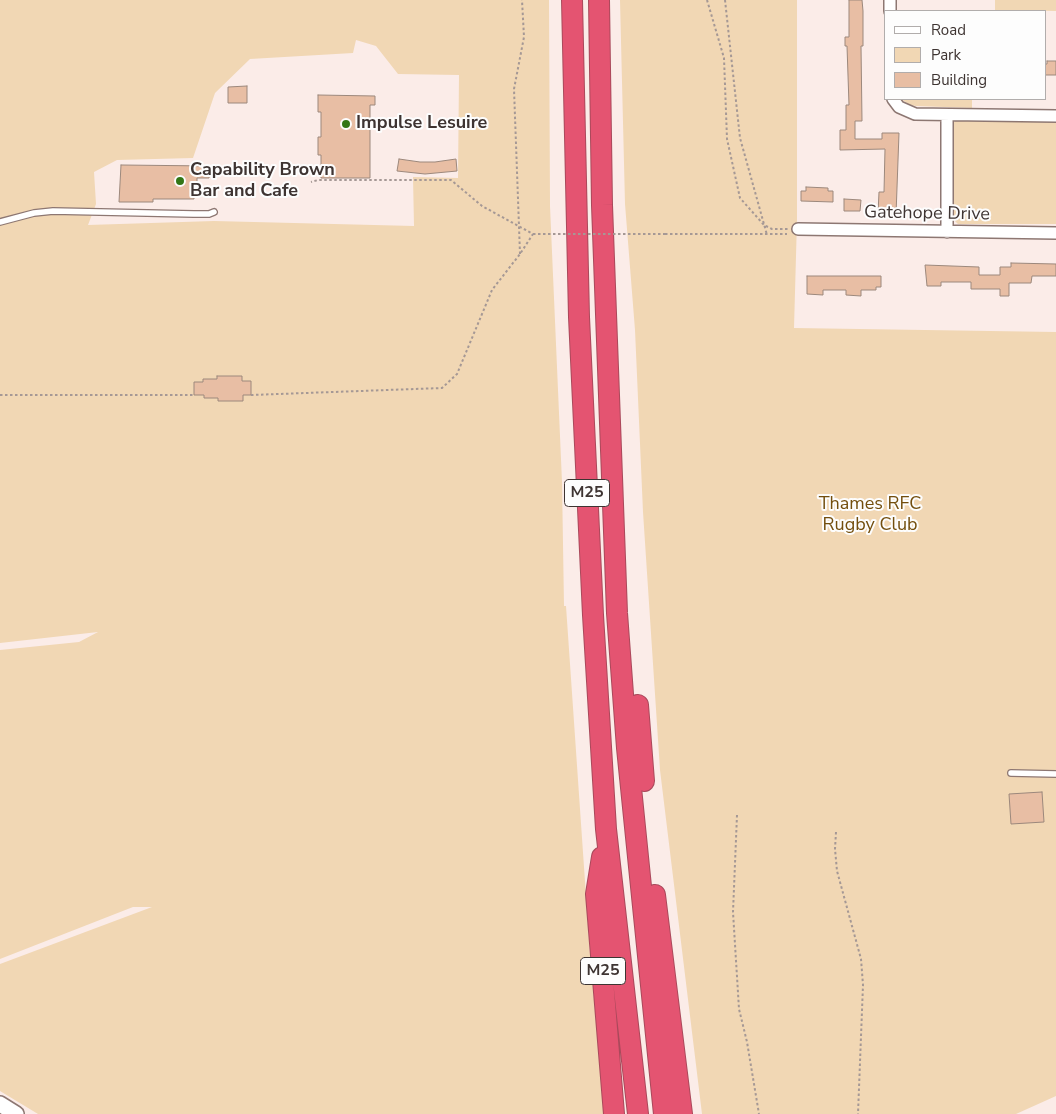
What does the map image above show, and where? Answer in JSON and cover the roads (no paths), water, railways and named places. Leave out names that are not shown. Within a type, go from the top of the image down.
[{"type":"highway","name":"M25","points":[[572,0],[583,414],[606,830],[638,1114]]},
{"type":"highway","name":"M25","points":[[599,0],[602,205],[617,613],[627,748],[668,1113]]},
{"type":"highway","name":"M25","points":[[606,830],[596,894],[614,1114]]},
{"type":"highway","name":"M25","points":[[623,985],[627,1114]]},
{"type":"main road","points":[[0,1104],[16,1114]]},
{"type":"street","points":[[894,100],[899,107],[910,113],[1056,116]]},
{"type":"street","points":[[947,115],[947,232]]},
{"type":"street","name":"Gatehope Drive","points":[[796,231],[1056,233]]},
{"type":"lane","points":[[0,222],[34,213],[53,211],[194,214],[214,212]]},
{"type":"lane","points":[[1011,773],[1056,774]]},
{"type":"place","name":"Impulse Lesuire","points":[[346,124]]},
{"type":"place","name":"Capability Brown Bar and Cafe","points":[[180,181]]},
{"type":"park label","name":"Thames RFC Rugby Club","points":[[870,515]]}]
